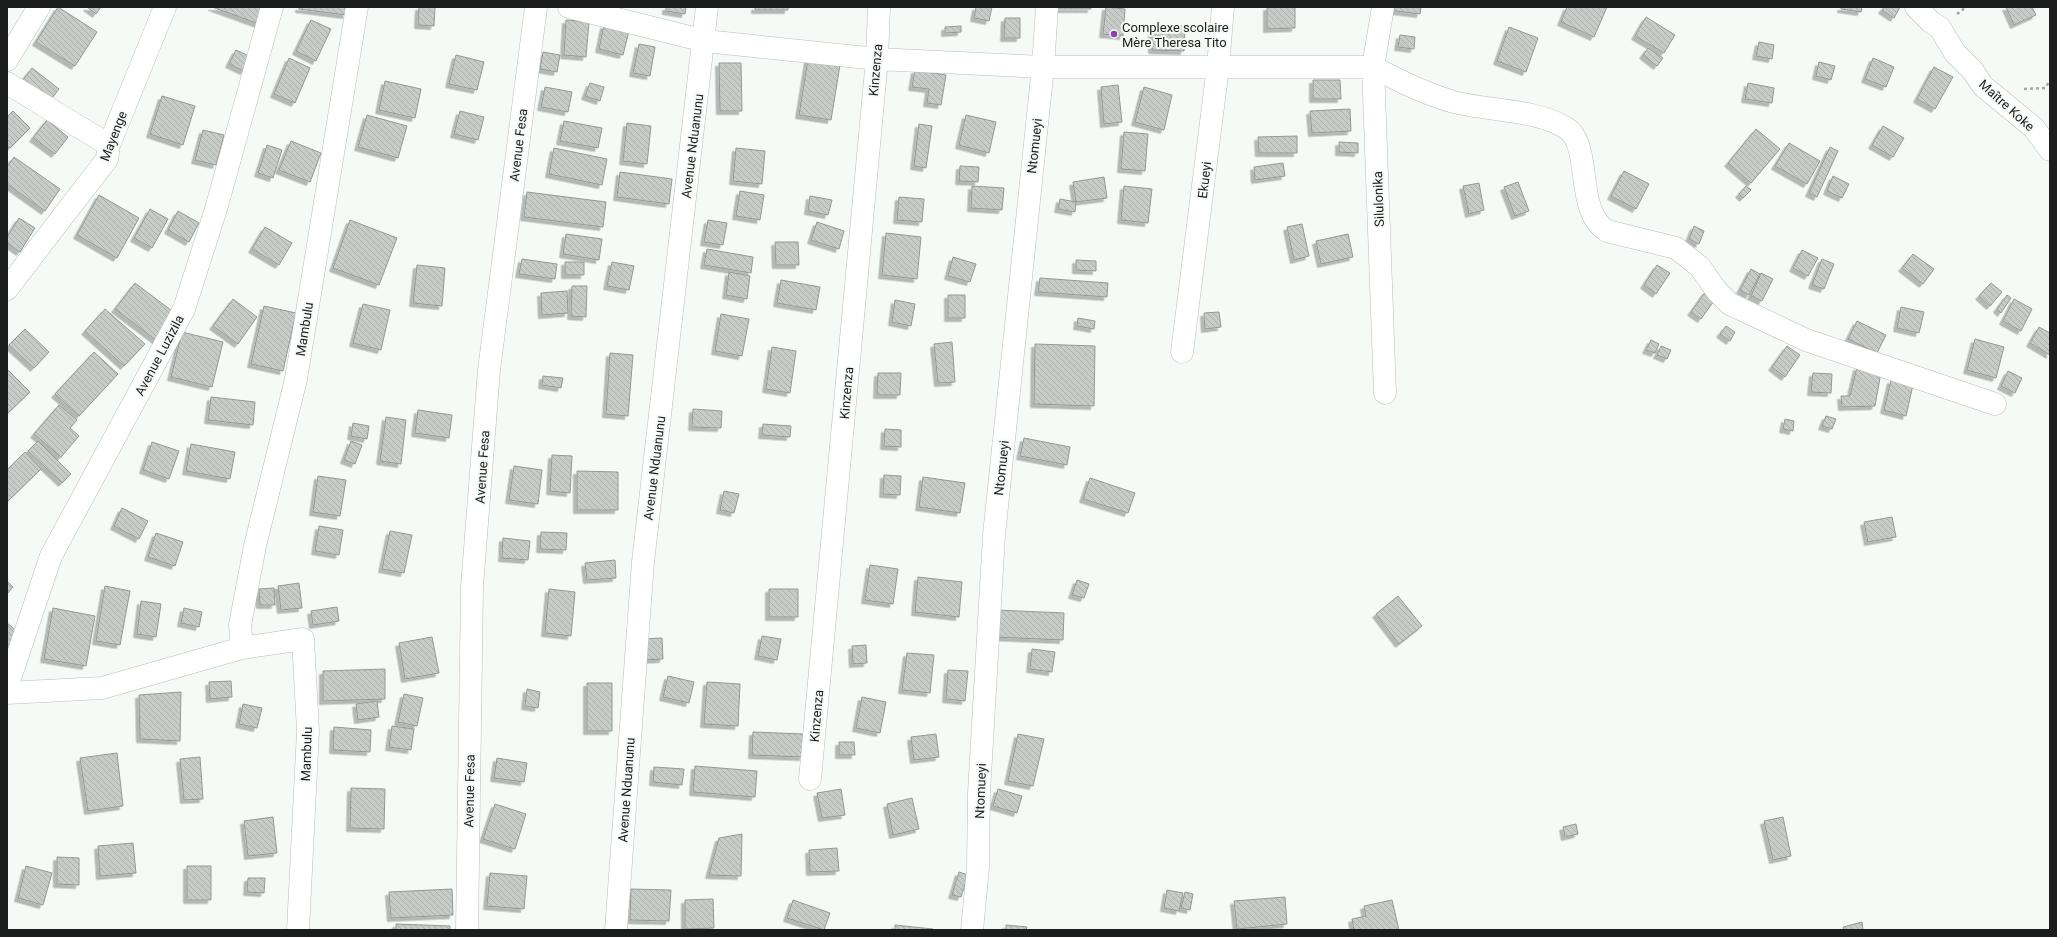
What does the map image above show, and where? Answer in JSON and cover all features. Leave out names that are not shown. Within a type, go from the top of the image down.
[{"type":"street","points":[[7,60],[39,7]]},
{"type":"street","name":"Mayenge","points":[[7,289],[107,159],[109,145],[165,7]]},
{"type":"street","name":"Avenue Luzizila","points":[[7,687],[51,556],[184,309],[216,209],[272,7]]},
{"type":"street","name":"Mambulu","points":[[242,648],[240,625],[255,546],[296,379],[357,7]]},
{"type":"street","name":"Avenue Fesa","points":[[467,930],[472,587],[489,370],[536,7]]},
{"type":"street","points":[[569,7],[704,41],[877,59],[1043,67],[1373,67],[1415,89],[1454,102],[1530,114],[1566,128],[1577,145],[1591,213],[1598,226],[1607,231],[1676,248],[1700,267],[1716,290],[1730,304],[1806,340],[1996,404]]},
{"type":"street","name":"Avenue Nduanunu","points":[[616,930],[643,562],[707,7]]},
{"type":"street","name":"Kinzenza","points":[[810,779],[877,59],[880,7]]},
{"type":"street","name":"Ntomueyi","points":[[972,930],[978,868],[979,793],[994,535],[1043,67],[1047,7]]},
{"type":"street","name":"Ekueyi","points":[[1182,352],[1218,67],[1223,7]]},
{"type":"street","name":"Silulonika","points":[[1383,7],[1373,67],[1385,393]]},
{"type":"street","name":"Maître Koke","points":[[1916,7],[1930,22],[1940,28],[1955,52],[1973,71],[1983,86],[2034,128],[2050,150]]},
{"type":"street","points":[[7,82],[109,145]]},
{"type":"street","name":"Mambulu","points":[[7,693],[102,688],[242,648],[303,639],[308,731],[298,930]]},
{"type":"building","points":[[58,7],[97,32],[75,66],[36,42]]},
{"type":"building","points":[[87,7],[101,7],[96,14]]},
{"type":"building","points":[[212,7],[264,7],[259,24]]},
{"type":"building","points":[[299,7],[347,7],[346,15],[299,9]]},
{"type":"building","points":[[419,7],[435,7],[434,26],[418,25]]},
{"type":"building","points":[[666,7],[686,7],[685,14],[666,11]]},
{"type":"building","points":[[755,7],[788,7],[788,10],[755,10]]},
{"type":"building","points":[[976,7],[992,7],[989,21],[974,18]]},
{"type":"building","points":[[1053,7],[1091,7],[1091,9],[1053,9]]},
{"type":"building","points":[[1106,7],[1125,9],[1123,36],[1103,34]]},
{"type":"building","points":[[1267,7],[1295,7],[1295,28],[1267,29]]},
{"type":"building","points":[[1388,7],[1421,7],[1420,14],[1388,10]]},
{"type":"building","points":[[1567,7],[1607,7],[1594,37],[1561,22]]},
{"type":"building","points":[[1841,7],[1862,7],[1861,12],[1841,9]]},
{"type":"building","points":[[1884,7],[1900,7],[1894,18],[1882,10]]},
{"type":"building","points":[[2006,7],[2032,7],[2036,15],[2014,25]]},
{"type":"building","points":[[1646,17],[1675,35],[1664,53],[1635,36]]},
{"type":"building","points":[[1005,18],[1020,18],[1020,38],[1004,38]]},
{"type":"building","points":[[311,20],[331,29],[316,61],[296,51]]},
{"type":"building","points":[[566,20],[589,22],[586,57],[564,55]]},
{"type":"building","points":[[604,25],[629,31],[623,55],[599,49]]},
{"type":"building","points":[[1152,25],[1185,26],[1184,51],[1152,50]]},
{"type":"building","points":[[961,26],[961,32],[945,33],[945,27]]},
{"type":"building","points":[[1509,27],[1538,38],[1526,72],[1497,61]]},
{"type":"building","points":[[1400,35],[1415,37],[1414,49],[1398,47]]},
{"type":"building","points":[[1759,42],[1774,45],[1772,59],[1756,56]]},
{"type":"building","points":[[639,44],[655,47],[650,76],[633,73]]},
{"type":"building","points":[[1648,48],[1663,58],[1657,66],[1643,55]]},
{"type":"building","points":[[236,50],[251,57],[244,71],[229,64]]},
{"type":"building","points":[[543,52],[560,55],[557,72],[540,69]]},
{"type":"building","points":[[456,55],[484,62],[477,90],[449,84]]},
{"type":"building","points":[[289,58],[310,68],[295,103],[274,94]]},
{"type":"building","points":[[1873,58],[1894,67],[1886,87],[1865,79]]},
{"type":"building","points":[[808,59],[840,65],[831,120],[799,115]]},
{"type":"building","points":[[1819,62],[1835,66],[1831,80],[1816,76]]},
{"type":"building","points":[[719,63],[741,63],[742,111],[720,111]]},
{"type":"building","points":[[1934,67],[1953,77],[1935,109],[1917,99]]},
{"type":"building","points":[[32,68],[59,89],[46,106],[19,85]]},
{"type":"building","points":[[915,70],[946,75],[941,105],[927,103],[929,89],[912,87]]},
{"type":"building","points":[[1313,80],[1340,80],[1341,99],[1313,99]]},
{"type":"building","points":[[385,81],[421,89],[415,118],[379,110]]},
{"type":"building","points":[[590,83],[604,87],[600,101],[585,96]]},
{"type":"building","points":[[1748,83],[1774,88],[1772,103],[1745,99]]},
{"type":"building","points":[[1118,85],[1122,122],[1104,124],[1101,87]]},
{"type":"building","points":[[545,87],[572,92],[568,112],[541,107]]},
{"type":"building","points":[[1144,87],[1172,95],[1164,130],[1135,122]]},
{"type":"building","points":[[162,96],[195,106],[183,145],[150,134]]},
{"type":"building","points":[[1350,109],[1351,131],[1312,133],[1310,111]]},
{"type":"building","points":[[13,111],[30,128],[10,148],[7,146],[7,117]]},
{"type":"building","points":[[460,111],[484,117],[478,140],[454,134]]},
{"type":"building","points":[[367,115],[407,126],[398,158],[358,147]]},
{"type":"building","points":[[966,115],[996,122],[989,153],[959,145]]},
{"type":"building","points":[[47,120],[68,137],[55,154],[33,138]]},
{"type":"building","points":[[564,121],[602,128],[598,148],[560,141]]},
{"type":"building","points":[[627,123],[651,126],[647,164],[623,161]]},
{"type":"building","points":[[919,124],[932,126],[926,168],[914,166]]},
{"type":"building","points":[[1883,126],[1904,138],[1893,157],[1872,145]]},
{"type":"building","points":[[1756,129],[1780,149],[1751,183],[1728,163]]},
{"type":"building","points":[[203,130],[224,135],[216,165],[195,160]]},
{"type":"building","points":[[1124,132],[1148,134],[1145,171],[1121,169]]},
{"type":"building","points":[[1297,136],[1297,153],[1259,153],[1258,137]]},
{"type":"building","points":[[291,141],[321,153],[310,182],[279,170]]},
{"type":"building","points":[[1339,142],[1358,143],[1358,153],[1339,152]]},
{"type":"building","points":[[1789,143],[1820,161],[1807,184],[1775,166]]},
{"type":"building","points":[[267,145],[282,150],[273,178],[258,173]]},
{"type":"building","points":[[1830,147],[1838,151],[1817,197],[1809,193]]},
{"type":"building","points":[[554,148],[607,159],[602,185],[549,174]]},
{"type":"building","points":[[736,148],[765,151],[762,184],[733,181]]},
{"type":"building","points":[[14,157],[60,189],[45,211],[7,184],[7,167]]},
{"type":"building","points":[[1283,163],[1285,176],[1255,180],[1254,167]]},
{"type":"building","points":[[960,166],[979,167],[978,182],[959,181]]},
{"type":"building","points":[[1624,171],[1649,184],[1636,209],[1611,196]]},
{"type":"building","points":[[620,172],[672,179],[669,204],[617,197]]},
{"type":"building","points":[[1833,176],[1849,184],[1842,198],[1827,191]]},
{"type":"building","points":[[1104,177],[1107,198],[1076,202],[1073,182]]},
{"type":"building","points":[[1518,182],[1529,211],[1515,216],[1504,187]]},
{"type":"building","points":[[1479,183],[1484,210],[1469,214],[1463,186]]},
{"type":"building","points":[[972,186],[1004,188],[1002,210],[971,208]]},
{"type":"building","points":[[1124,186],[1152,189],[1148,223],[1121,220]]},
{"type":"building","points":[[1746,186],[1751,190],[1743,198],[1739,194]]},
{"type":"building","points":[[740,191],[764,195],[760,220],[736,216]]},
{"type":"building","points":[[527,192],[606,202],[603,227],[524,217]]},
{"type":"building","points":[[99,195],[139,218],[117,258],[77,235]]},
{"type":"building","points":[[810,196],[832,200],[828,215],[808,211]]},
{"type":"building","points":[[899,197],[924,199],[922,222],[897,220]]},
{"type":"building","points":[[1060,199],[1076,202],[1075,212],[1058,209]]},
{"type":"building","points":[[150,209],[168,219],[152,248],[134,238]]},
{"type":"building","points":[[178,211],[199,223],[189,242],[168,230]]},
{"type":"building","points":[[19,218],[35,228],[20,252],[7,243],[7,237]]},
{"type":"building","points":[[350,220],[397,238],[379,285],[333,268]]},
{"type":"building","points":[[708,220],[727,223],[723,245],[704,242]]},
{"type":"building","points":[[817,222],[844,231],[839,249],[811,240]]},
{"type":"building","points":[[1302,224],[1309,256],[1294,260],[1287,227]]},
{"type":"building","points":[[1694,226],[1704,231],[1699,244],[1689,239]]},
{"type":"building","points":[[265,227],[292,243],[279,265],[252,249]]},
{"type":"building","points":[[886,233],[921,237],[917,279],[882,275]]},
{"type":"building","points":[[566,234],[602,239],[599,260],[563,254]]},
{"type":"building","points":[[1348,234],[1353,257],[1321,264],[1316,241]]},
{"type":"building","points":[[775,242],[798,242],[799,265],[776,265]]},
{"type":"building","points":[[707,249],[753,257],[751,273],[704,265]]},
{"type":"building","points":[[1802,250],[1818,258],[1808,276],[1793,268]]},
{"type":"building","points":[[1913,254],[1934,269],[1923,284],[1902,268]]},
{"type":"building","points":[[953,257],[976,264],[970,282],[948,276]]},
{"type":"building","points":[[522,259],[557,264],[555,279],[519,274]]},
{"type":"building","points":[[1822,259],[1834,264],[1824,289],[1812,285]]},
{"type":"building","points":[[1076,260],[1096,261],[1096,271],[1076,270]]},
{"type":"building","points":[[565,262],[584,262],[584,275],[565,275]]},
{"type":"building","points":[[612,262],[634,266],[629,290],[607,286]]},
{"type":"building","points":[[417,265],[445,268],[442,306],[413,303]]},
{"type":"building","points":[[1657,265],[1670,273],[1656,294],[1644,285]]},
{"type":"building","points":[[1751,269],[1760,274],[1749,295],[1740,290]]},
{"type":"building","points":[[729,272],[750,276],[747,299],[726,295]]},
{"type":"building","points":[[1761,273],[1773,279],[1762,301],[1751,296]]},
{"type":"building","points":[[1040,278],[1108,283],[1107,297],[1038,292]]},
{"type":"building","points":[[781,280],[820,287],[816,310],[777,303]]},
{"type":"building","points":[[135,283],[180,317],[160,343],[115,309]]},
{"type":"building","points":[[1991,283],[2002,292],[1990,306],[1979,296]]},
{"type":"building","points":[[572,286],[587,286],[586,317],[571,316]]},
{"type":"building","points":[[567,291],[568,313],[542,315],[541,293]]},
{"type":"building","points":[[1706,291],[1716,298],[1701,319],[1691,312]]},
{"type":"building","points":[[948,295],[965,295],[965,318],[948,318]]},
{"type":"building","points":[[2007,295],[2011,298],[2001,313],[1997,309]]},
{"type":"building","points":[[233,299],[257,317],[238,344],[213,326]]},
{"type":"building","points":[[2014,299],[2032,309],[2021,331],[2003,321]]},
{"type":"building","points":[[895,300],[915,304],[911,326],[892,322]]},
{"type":"building","points":[[363,304],[390,310],[381,350],[353,343]]},
{"type":"building","points":[[264,306],[296,313],[283,371],[251,364]]},
{"type":"building","points":[[1901,307],[1924,312],[1919,333],[1897,328]]},
{"type":"building","points":[[105,309],[145,344],[124,366],[85,331]]},
{"type":"building","points":[[1219,312],[1221,327],[1205,329],[1204,313]]},
{"type":"building","points":[[721,314],[749,319],[742,356],[715,351]]},
{"type":"building","points":[[1078,318],[1095,321],[1094,329],[1077,326]]},
{"type":"building","points":[[1857,321],[1886,335],[1877,353],[1848,339]]},
{"type":"building","points":[[1726,326],[1735,332],[1730,341],[1720,334]]},
{"type":"building","points":[[2039,327],[2050,333],[2050,355],[2030,343]]},
{"type":"building","points":[[25,329],[49,352],[34,368],[9,345]]},
{"type":"building","points":[[182,332],[223,342],[212,387],[171,377]]},
{"type":"building","points":[[1975,339],[2004,347],[1996,378],[1967,370]]},
{"type":"building","points":[[1651,340],[1659,344],[1655,353],[1646,350]]},
{"type":"building","points":[[952,342],[955,382],[938,383],[934,344]]},
{"type":"building","points":[[1035,344],[1095,346],[1094,406],[1034,404]]},
{"type":"building","points":[[1661,346],[1671,350],[1667,359],[1657,355]]},
{"type":"building","points":[[1787,346],[1800,355],[1785,377],[1772,367]]},
{"type":"building","points":[[772,347],[796,351],[790,393],[766,389]]},
{"type":"building","points":[[94,352],[118,374],[79,416],[55,394]]},
{"type":"building","points":[[610,353],[633,355],[628,416],[606,414]]},
{"type":"building","points":[[1857,367],[1881,372],[1875,406],[1842,407],[1841,396],[1850,396]]},
{"type":"building","points":[[7,369],[30,392],[7,414]]},
{"type":"building","points":[[2008,371],[2022,378],[2015,393],[2001,386]]},
{"type":"building","points":[[878,373],[901,373],[900,395],[877,395]]},
{"type":"building","points":[[1813,373],[1832,374],[1831,393],[1811,392]]},
{"type":"building","points":[[543,376],[563,378],[561,388],[542,385]]},
{"type":"building","points":[[1891,380],[1913,385],[1906,416],[1884,410]]},
{"type":"building","points":[[211,397],[255,402],[253,425],[208,420]]},
{"type":"building","points":[[59,405],[77,420],[70,428],[79,436],[61,457],[34,434]]},
{"type":"building","points":[[693,409],[722,411],[721,428],[692,427]]},
{"type":"building","points":[[418,410],[452,415],[449,438],[415,433]]},
{"type":"building","points":[[1826,416],[1836,419],[1832,429],[1822,426]]},
{"type":"building","points":[[386,417],[406,420],[401,464],[380,461]]},
{"type":"building","points":[[1785,419],[1794,421],[1793,431],[1783,429]]},
{"type":"building","points":[[353,423],[369,426],[367,439],[351,436]]},
{"type":"building","points":[[763,424],[791,426],[790,437],[762,435]]},
{"type":"building","points":[[885,429],[901,430],[901,447],[884,446]]},
{"type":"building","points":[[1024,438],[1070,447],[1067,465],[1020,456]]},
{"type":"building","points":[[38,441],[71,474],[62,483],[28,451]]},
{"type":"building","points":[[351,441],[362,445],[355,464],[344,460]]},
{"type":"building","points":[[152,442],[179,451],[169,479],[143,470]]},
{"type":"building","points":[[191,444],[235,452],[230,479],[186,471]]},
{"type":"building","points":[[25,452],[41,469],[7,502],[7,470]]},
{"type":"building","points":[[552,455],[572,456],[570,493],[550,491]]},
{"type":"building","points":[[514,466],[542,470],[538,504],[509,500]]},
{"type":"building","points":[[577,471],[618,472],[618,510],[577,510]]},
{"type":"building","points":[[884,475],[901,476],[900,495],[883,494]]},
{"type":"building","points":[[318,476],[346,480],[340,516],[313,512]]},
{"type":"building","points":[[923,477],[965,483],[960,513],[919,507]]},
{"type":"building","points":[[1090,478],[1135,493],[1128,513],[1083,499]]},
{"type":"building","points":[[724,491],[739,494],[734,513],[720,510]]},
{"type":"building","points":[[122,508],[148,521],[139,539],[114,526]]},
{"type":"building","points":[[1892,517],[1896,537],[1868,542],[1864,522]]},
{"type":"building","points":[[319,526],[343,530],[339,555],[315,551]]},
{"type":"building","points":[[390,531],[412,535],[404,573],[382,569]]},
{"type":"building","points":[[541,532],[567,533],[566,550],[540,549]]},
{"type":"building","points":[[156,533],[183,542],[175,566],[148,557]]},
{"type":"building","points":[[503,538],[530,541],[528,560],[502,558]]},
{"type":"building","points":[[615,560],[616,578],[587,580],[585,563]]},
{"type":"building","points":[[870,565],[898,569],[893,604],[865,600]]},
{"type":"building","points":[[918,577],[962,582],[959,617],[915,612]]},
{"type":"building","points":[[1077,580],[1089,584],[1084,598],[1072,595]]},
{"type":"building","points":[[7,581],[13,587],[7,594]]},
{"type":"building","points":[[299,583],[302,608],[281,610],[278,586]]},
{"type":"building","points":[[105,586],[130,591],[120,645],[96,641]]},
{"type":"building","points":[[274,588],[275,605],[260,605],[259,589]]},
{"type":"building","points":[[549,589],[575,592],[571,636],[545,633]]},
{"type":"building","points":[[769,589],[798,589],[798,617],[769,617]]},
{"type":"building","points":[[1398,596],[1422,626],[1399,644],[1376,614]]},
{"type":"building","points":[[141,601],[161,604],[156,637],[137,634]]},
{"type":"building","points":[[337,607],[339,621],[313,625],[311,611]]},
{"type":"building","points":[[53,608],[95,616],[86,666],[44,659]]},
{"type":"building","points":[[184,608],[202,612],[199,627],[181,623]]},
{"type":"building","points":[[996,610],[1064,613],[1063,640],[995,637]]},
{"type":"building","points":[[7,623],[23,636],[9,653],[7,652]]},
{"type":"building","points":[[762,636],[781,639],[777,660],[758,656]]},
{"type":"building","points":[[432,637],[439,673],[405,679],[399,643]]},
{"type":"building","points":[[662,638],[663,659],[641,660],[639,639]]},
{"type":"building","points":[[866,645],[867,663],[853,664],[852,646]]},
{"type":"building","points":[[1032,649],[1055,652],[1052,672],[1030,669]]},
{"type":"building","points":[[907,653],[934,655],[930,693],[902,690]]},
{"type":"building","points":[[385,669],[385,699],[323,701],[323,671]]},
{"type":"building","points":[[948,670],[968,671],[965,701],[946,699]]},
{"type":"building","points":[[668,676],[694,682],[689,703],[663,697]]},
{"type":"building","points":[[231,681],[232,697],[210,699],[209,682]]},
{"type":"building","points":[[707,682],[740,684],[738,726],[704,724]]},
{"type":"building","points":[[587,683],[612,683],[612,731],[587,731]]},
{"type":"building","points":[[527,689],[540,692],[538,708],[525,706]]},
{"type":"building","points":[[181,692],[180,741],[140,739],[139,695]]},
{"type":"building","points":[[404,694],[423,698],[417,726],[398,722]]},
{"type":"building","points":[[862,697],[886,702],[880,733],[856,728]]},
{"type":"building","points":[[377,701],[379,717],[358,720],[356,704]]},
{"type":"building","points":[[243,704],[262,708],[257,728],[239,724]]},
{"type":"building","points":[[392,726],[414,729],[411,750],[389,747]]},
{"type":"building","points":[[334,727],[371,730],[370,752],[333,750]]},
{"type":"building","points":[[753,732],[804,734],[803,757],[752,755]]},
{"type":"building","points":[[936,734],[939,757],[914,760],[911,737]]},
{"type":"building","points":[[1018,734],[1044,739],[1033,786],[1008,781]]},
{"type":"building","points":[[839,742],[854,742],[855,755],[839,755]]},
{"type":"building","points":[[117,753],[123,806],[88,811],[80,758]]},
{"type":"building","points":[[200,757],[203,799],[184,800],[180,759]]},
{"type":"building","points":[[497,758],[527,763],[524,782],[494,778]]},
{"type":"building","points":[[695,766],[757,771],[755,797],[693,792]]},
{"type":"building","points":[[654,767],[684,769],[682,785],[653,782]]},
{"type":"building","points":[[351,788],[385,789],[384,829],[350,828]]},
{"type":"building","points":[[841,789],[845,815],[822,818],[817,793]]},
{"type":"building","points":[[998,789],[1022,796],[1017,813],[993,806]]},
{"type":"building","points":[[912,798],[919,829],[893,835],[887,804]]},
{"type":"building","points":[[495,804],[526,814],[515,849],[483,839]]},
{"type":"building","points":[[273,817],[277,853],[248,856],[244,821]]},
{"type":"building","points":[[1783,817],[1791,856],[1773,860],[1764,821]]},
{"type":"building","points":[[1576,824],[1578,834],[1565,837],[1563,827]]},
{"type":"building","points":[[742,834],[741,876],[709,875],[719,838]]},
{"type":"building","points":[[133,843],[136,873],[100,876],[98,846]]},
{"type":"building","points":[[837,848],[839,871],[810,872],[809,850]]},
{"type":"building","points":[[57,857],[79,858],[79,885],[57,884]]},
{"type":"building","points":[[26,866],[52,873],[43,905],[18,898]]},
{"type":"building","points":[[187,866],[211,866],[211,900],[187,900]]},
{"type":"building","points":[[959,872],[968,875],[961,897],[952,895]]},
{"type":"building","points":[[490,873],[527,876],[524,909],[487,906]]},
{"type":"building","points":[[248,878],[265,878],[264,893],[247,892]]},
{"type":"building","points":[[452,889],[453,915],[391,918],[389,892]]},
{"type":"building","points":[[631,889],[671,890],[669,921],[630,920]]},
{"type":"building","points":[[1167,890],[1183,893],[1179,911],[1164,908]]},
{"type":"building","points":[[1185,892],[1193,894],[1190,910],[1181,908]]},
{"type":"building","points":[[1285,897],[1287,924],[1237,929],[1234,901]]},
{"type":"building","points":[[713,899],[714,928],[685,929],[685,900]]},
{"type":"building","points":[[793,900],[830,913],[824,930],[787,918]]},
{"type":"building","points":[[1392,900],[1399,930],[1354,930],[1352,919],[1366,916],[1364,906]]},
{"type":"building","points":[[1862,922],[1863,930],[1844,930],[1843,927]]},
{"type":"building","points":[[396,924],[450,926],[450,930],[396,930]]},
{"type":"building","points":[[895,925],[933,929],[895,930]]},
{"type":"building","points":[[1006,925],[1027,927],[1026,930],[1006,930]]},
{"type":"place","name":"Complexe scolaire Mère Theresa Tito","points":[[1114,34]]}]
